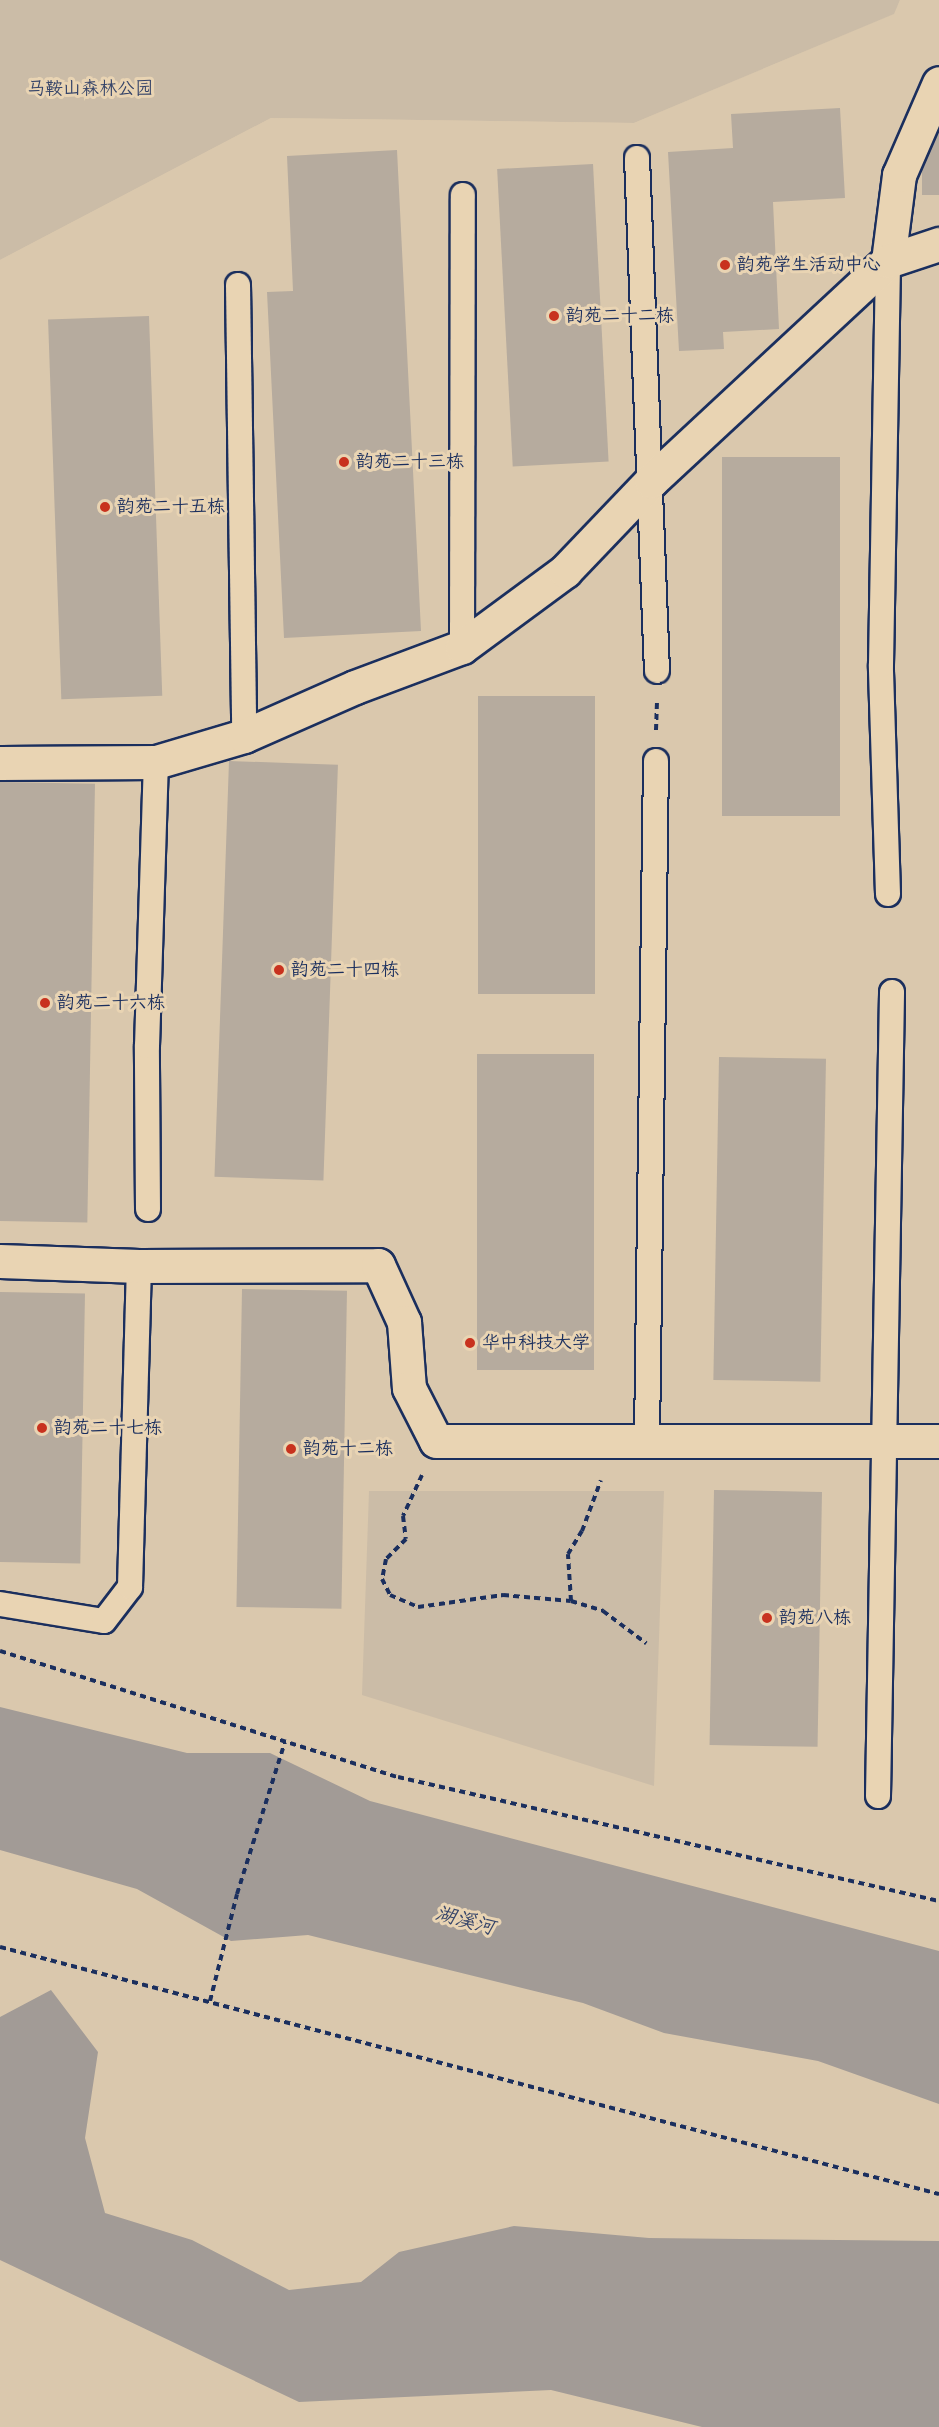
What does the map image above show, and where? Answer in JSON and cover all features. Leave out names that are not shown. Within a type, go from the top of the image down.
[{"type":"street","points":[[888,261],[899,175],[939,83]]},
{"type":"street","points":[[0,763],[156,762],[244,736],[356,687],[462,647],[565,571],[651,481],[888,261],[939,244]]},
{"type":"street","points":[[0,1261],[140,1266],[378,1265],[404,1322],[408,1388],[436,1441],[939,1441]]},
{"type":"lane","points":[[637,158],[657,671]]},
{"type":"lane","points":[[462,647],[463,195]]},
{"type":"lane","points":[[888,261],[881,665],[888,894]]},
{"type":"lane","points":[[238,285],[244,736]]},
{"type":"lane","points":[[633,1440],[656,760]]},
{"type":"lane","points":[[148,1209],[147,1046],[156,762]]},
{"type":"lane","points":[[878,1796],[886,1440],[892,992]]},
{"type":"lane","points":[[0,1604],[104,1621],[130,1587],[140,1266]]},
{"type":"path","points":[[656,760],[657,671]]},
{"type":"path","points":[[571,1601],[568,1554],[633,1440]]},
{"type":"path","points":[[436,1441],[403,1516],[406,1539],[387,1559],[382,1579],[390,1594],[418,1606],[503,1595],[571,1601],[603,1611],[646,1643]]},
{"type":"path","points":[[0,1651],[398,1777],[939,1901]]},
{"type":"path","points":[[210,2001],[237,1894],[285,1742]]},
{"type":"path","points":[[0,1947],[939,2194]]},
{"type":"shaded area","name":"华中科技大学","points":[[900,0],[939,0],[939,2427],[0,2427],[0,260],[271,118],[634,123],[893,14]]},
{"type":"green space","name":"马鞍山森林公园","points":[[0,0],[900,0],[894,14],[634,123],[271,118],[0,260]]},
{"type":"green space","points":[[369,1491],[664,1491],[654,1786],[362,1695]]},
{"type":"water","name":"湖溪河","points":[[0,1707],[187,1753],[270,1753],[370,1801],[939,1951],[939,2104],[818,2061],[664,2033],[583,2003],[308,1935],[231,1941],[137,1889],[0,1850]]},
{"type":"water","points":[[51,1990],[98,2052],[85,2138],[105,2213],[192,2240],[289,2290],[361,2282],[399,2252],[514,2226],[649,2238],[939,2241],[939,2427],[702,2427],[551,2390],[299,2402],[0,2260],[0,2017]]},
{"type":"building","name":"韵苑学生活动中心","points":[[840,108],[845,198],[773,202],[779,329],[723,332],[724,349],[679,351],[668,152],[733,148],[731,114]]},
{"type":"building","points":[[922,131],[939,131],[939,195],[922,195]]},
{"type":"building","name":"韵苑二十三栋","points":[[397,150],[421,631],[284,638],[267,292],[293,291],[287,156]]},
{"type":"building","name":"韵苑二十二栋","points":[[593,164],[609,462],[513,467],[497,169]]},
{"type":"building","name":"韵苑二十五栋","points":[[149,316],[162,696],[61,699],[48,320]]},
{"type":"building","points":[[722,457],[840,457],[840,816],[722,816]]},
{"type":"building","points":[[478,696],[595,696],[595,994],[478,994]]},
{"type":"building","name":"韵苑二十四栋","points":[[229,761],[338,765],[323,1181],[214,1177]]},
{"type":"building","name":"韵苑二十六栋","points":[[0,782],[95,784],[87,1223],[0,1221]]},
{"type":"building","points":[[477,1054],[594,1054],[594,1370],[477,1370]]},
{"type":"building","points":[[719,1057],[826,1059],[820,1382],[713,1380]]},
{"type":"building","name":"韵苑十二栋","points":[[242,1289],[347,1291],[341,1609],[236,1607]]},
{"type":"building","name":"韵苑二十七栋","points":[[0,1292],[85,1293],[80,1563],[0,1562]]},
{"type":"building","name":"韵苑八栋","points":[[714,1490],[822,1492],[818,1747],[710,1745]]},
{"type":"place","name":"韵苑学生活动中心","points":[[725,265]]},
{"type":"place","name":"韵苑二十二栋","points":[[554,316]]},
{"type":"place","name":"韵苑二十三栋","points":[[344,462]]},
{"type":"place","name":"韵苑二十五栋","points":[[105,507]]},
{"type":"place","name":"韵苑二十四栋","points":[[279,970]]},
{"type":"place","name":"韵苑二十六栋","points":[[45,1003]]},
{"type":"place","name":"华中科技大学","points":[[470,1343]]},
{"type":"place","name":"韵苑二十七栋","points":[[42,1428]]},
{"type":"place","name":"韵苑十二栋","points":[[291,1449]]},
{"type":"place","name":"韵苑八栋","points":[[767,1618]]}]
